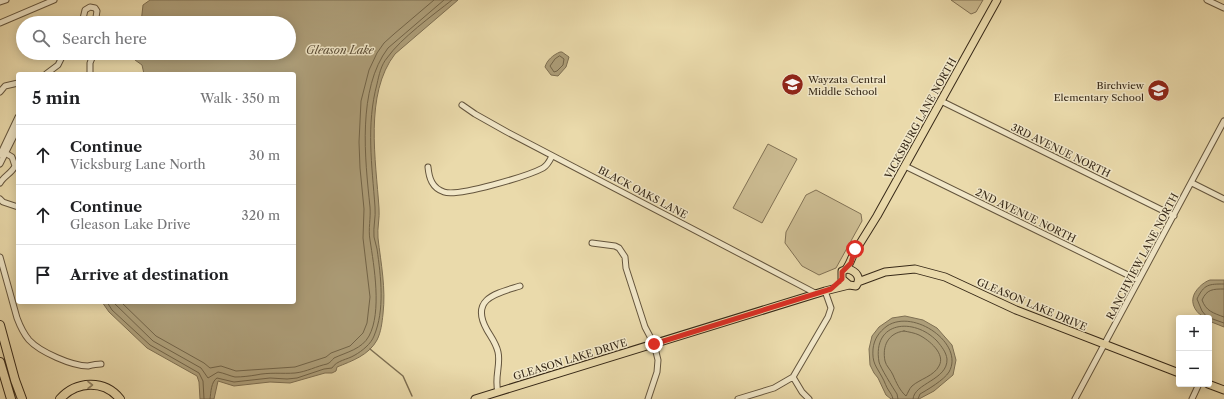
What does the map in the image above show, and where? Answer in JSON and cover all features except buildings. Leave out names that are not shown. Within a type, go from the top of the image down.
[{"type":"highway","points":[[0,326],[15,380],[22,399]]},
{"type":"highway","points":[[0,362],[11,399]]},
{"type":"highway","points":[[60,399],[75,387],[92,384],[109,389],[120,399]]},
{"type":"main road","name":"VICKSBURG LANE NORTH","points":[[842,279],[841,274],[850,269],[854,264],[860,251],[859,245],[877,216],[997,0]]},
{"type":"main road","points":[[850,269],[858,280]]},
{"type":"main road","name":"GLEASON LAKE DRIVE","points":[[475,399],[828,290],[849,285],[856,286],[858,280],[885,272],[915,269],[938,275],[1016,310],[1176,372]]},
{"type":"main road","name":"GLEASON LAKE DRIVE","points":[[828,290],[842,279]]},
{"type":"main road","points":[[842,279],[849,285]]},
{"type":"main road","points":[[1212,386],[1224,390]]},
{"type":"street","points":[[0,2],[6,0]]},
{"type":"street","points":[[0,22],[54,0]]},
{"type":"street","points":[[1207,0],[1224,8]]},
{"type":"street","points":[[84,16],[85,10],[90,7],[95,8],[97,11],[96,16]]},
{"type":"street","points":[[49,72],[58,65],[60,60]]},
{"type":"street","points":[[90,72],[91,60]]},
{"type":"street","points":[[0,92],[5,86],[16,83]]},
{"type":"street","name":"3RD AVENUE NORTH","points":[[941,101],[1174,216]]},
{"type":"street","name":"BLACK OAKS LANE","points":[[462,105],[474,114],[552,156],[817,294]]},
{"type":"street","points":[[0,164],[16,122]]},
{"type":"street","name":"RANCHVIEW LANE NORTH","points":[[1075,399],[1224,122]]},
{"type":"street","points":[[3,153],[16,131]]},
{"type":"street","points":[[0,184],[16,166],[12,157],[3,153]]},
{"type":"street","points":[[428,167],[429,176],[436,188],[444,192],[453,193],[479,188],[525,175],[543,168],[548,164],[552,156]]},
{"type":"street","name":"2ND AVENUE NORTH","points":[[905,166],[1138,280]]},
{"type":"street","points":[[1192,183],[1224,199]]},
{"type":"street","points":[[0,200],[16,206]]},
{"type":"street","points":[[592,243],[615,246],[625,256],[626,268],[646,329],[654,344],[658,366],[648,399]]},
{"type":"street","points":[[0,256],[20,327],[29,340],[45,352],[64,360],[87,366],[101,364]]},
{"type":"street","points":[[498,392],[496,382],[499,358],[498,351],[482,320],[483,306],[490,296],[520,286]]},
{"type":"street","points":[[738,399],[774,388],[793,377],[828,317],[831,308],[828,290]]},
{"type":"street","points":[[793,377],[802,392],[810,399]]},
{"type":"street","points":[[1192,399],[1198,387]]},
{"type":"shaded area","points":[[951,0],[983,0],[976,12],[971,14]]},
{"type":"shaded area","points":[[768,144],[797,159],[762,223],[733,208]]},
{"type":"shaded area","points":[[816,190],[861,214],[862,221],[836,268],[819,275],[802,266],[785,243],[786,232],[806,195]]},
{"type":"water","name":"Gleason Lake","points":[[150,0],[458,0],[395,54],[385,70],[379,88],[374,128],[379,212],[378,238],[384,295],[382,324],[374,345],[360,357],[337,367],[336,371],[290,383],[270,382],[234,386],[218,381],[214,399],[200,399],[199,382],[197,376],[147,348],[109,312],[103,304],[296,304],[296,72],[144,72],[142,65],[135,60],[296,60],[296,16],[142,16],[143,5]]},
{"type":"water","points":[[560,52],[569,57],[566,67],[558,76],[551,75],[545,67],[546,64],[551,58]]},
{"type":"water","points":[[1224,280],[1224,327],[1212,322],[1212,315],[1199,314],[1193,305],[1195,293],[1207,281]]},
{"type":"water","points":[[905,316],[923,320],[937,328],[952,345],[956,360],[953,375],[934,391],[919,399],[891,399],[886,395],[870,365],[869,349],[872,336],[879,327],[892,318]]},
{"type":"waterway","points":[[370,349],[403,376],[412,396]]},
{"type":"place","name":"Wayzata Central Middle School","points":[[792,85]]},
{"type":"place","name":"Birchview Elementary School","points":[[1159,91]]},
{"type":"route","points":[[654,344],[831,289],[842,279],[841,274],[851,263],[855,249]]}]
